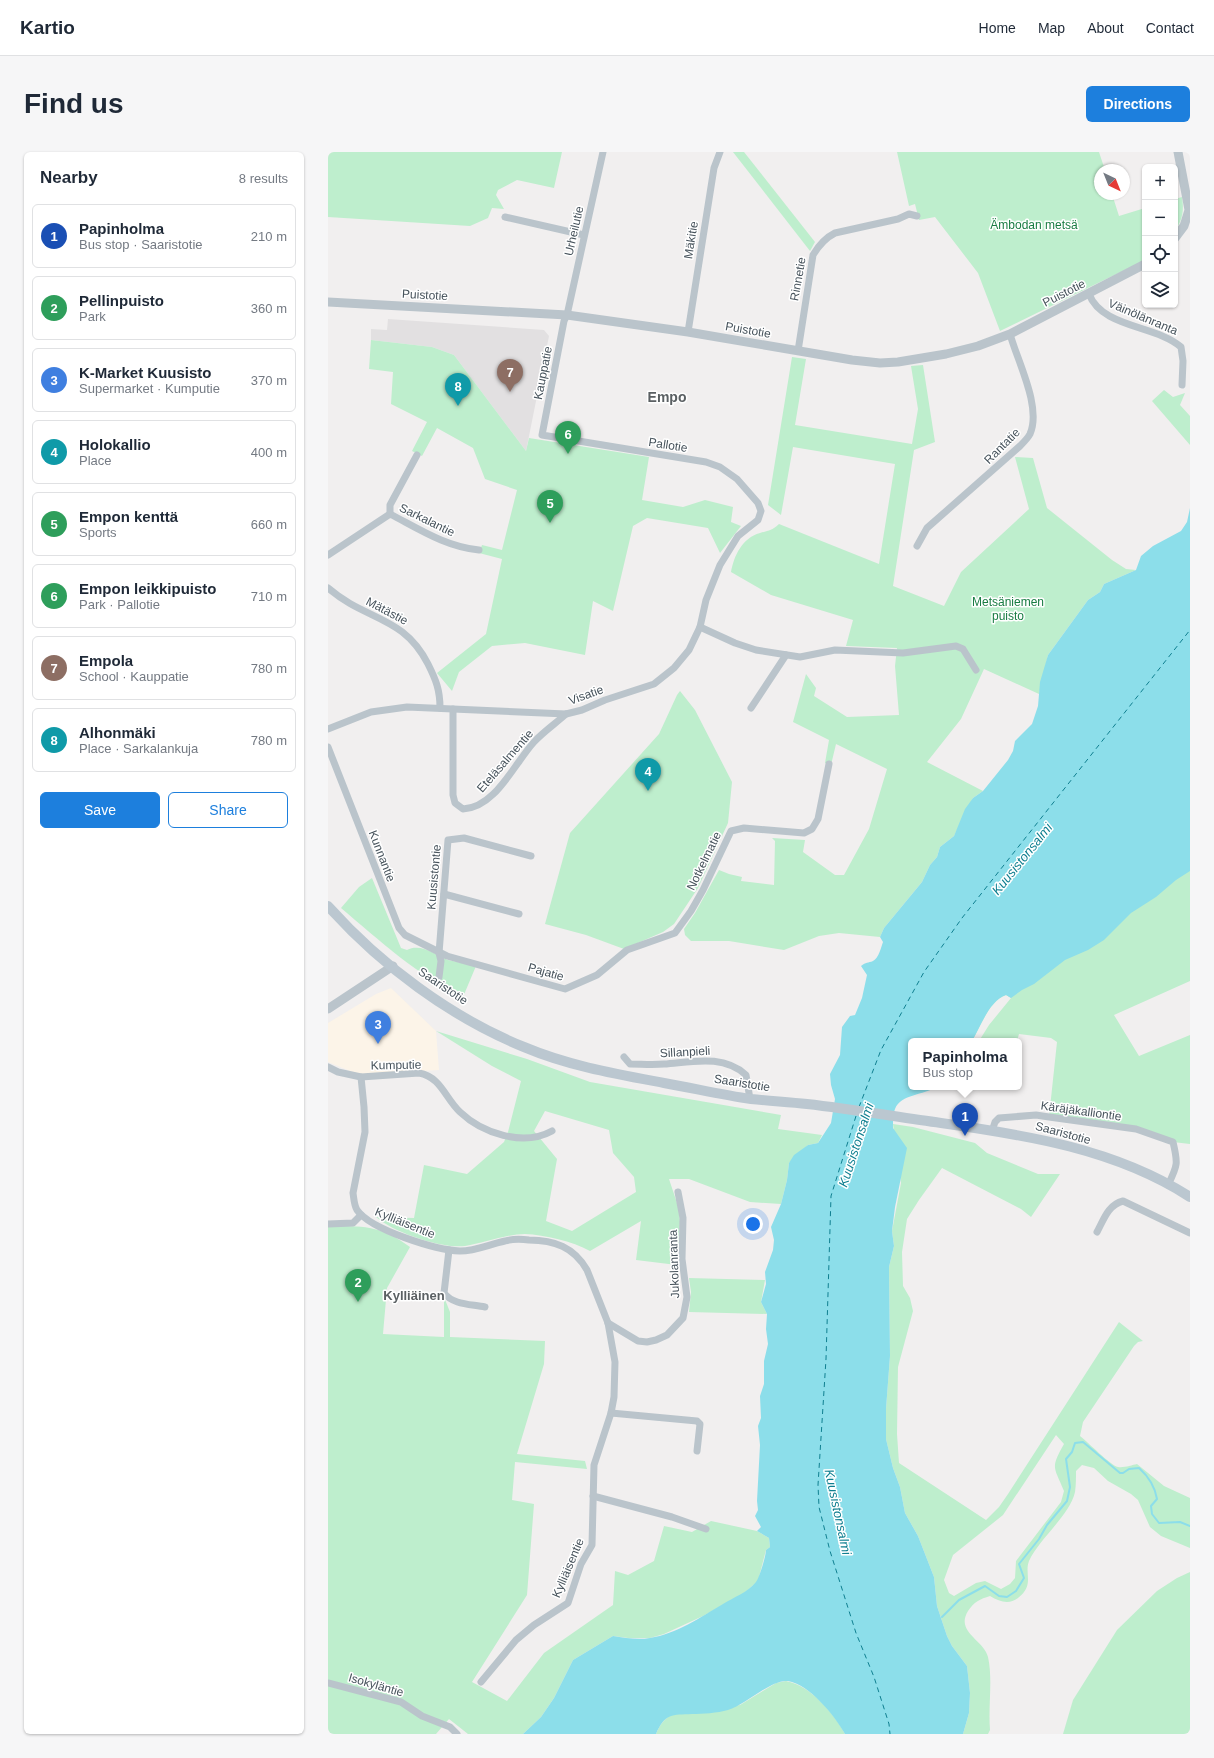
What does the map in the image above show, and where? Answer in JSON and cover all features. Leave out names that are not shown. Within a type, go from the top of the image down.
[{"type":"main road","name":"Saaristotie","points":[[328,906],[362,940],[393,966],[456,1012],[497,1035],[554,1059],[621,1076],[750,1099],[808,1104],[992,1130],[1067,1146],[1137,1170],[1190,1197]]},
{"type":"street","name":"Urheilutie","points":[[567,315],[603,152]]},
{"type":"street","name":"Mäkitie","points":[[688,332],[714,168],[720,152]]},
{"type":"street","points":[[1176,236],[1184,226],[1189,210],[1178,152]]},
{"type":"street","name":"Rinnetie","points":[[798,351],[813,255],[827,237],[835,233],[898,219],[909,214],[917,216]]},
{"type":"street","points":[[505,217],[584,236]]},
{"type":"street","name":"Puistotie","points":[[328,302],[567,315],[688,332],[852,360],[880,363],[898,362],[978,346],[1010,334],[1142,266]]},
{"type":"street","name":"Väinölänranta","points":[[1089,294],[1093,304],[1106,314],[1164,337],[1175,342],[1181,347],[1183,361],[1182,385]]},
{"type":"street","name":"Kauppatie","points":[[542,435],[564,321],[567,315]]},
{"type":"street","name":"Rantatie","points":[[917,546],[927,528],[1020,446],[1030,434],[1033,416],[1031,403],[1010,334]]},
{"type":"street","name":"Pallotie","points":[[542,435],[706,462],[720,467],[748,490],[758,503],[761,511],[758,520]]},
{"type":"street","points":[[390,514],[390,505],[417,455]]},
{"type":"street","name":"Sarkalantie","points":[[328,555],[390,514],[441,541],[463,548],[479,550]]},
{"type":"street","name":"Visatie","points":[[328,728],[371,712],[388,708],[440,708],[566,714],[582,710],[605,700],[654,684],[682,660],[700,627],[706,600],[720,565],[738,536],[758,520]]},
{"type":"street","name":"Mätästie","points":[[328,588],[348,603],[393,624],[407,634],[417,645],[432,672],[440,692],[440,708]]},
{"type":"street","points":[[700,627],[735,643],[756,650],[800,657],[835,650],[903,653],[956,646],[963,649],[976,670]]},
{"type":"street","points":[[751,708],[786,655]]},
{"type":"street","name":"Eteläsalmentie","points":[[453,709],[453,796],[455,803],[463,809],[472,809],[483,804],[518,764],[535,741],[566,714]]},
{"type":"street","name":"Kunnantie","points":[[328,747],[399,928],[405,935],[439,952]]},
{"type":"street","name":"Notkelmatie","points":[[680,926],[703,890],[731,831],[744,828],[804,833],[816,825],[829,764]]},
{"type":"street","name":"Kuusistontie","points":[[439,977],[441,961],[439,952],[448,840],[464,838],[531,856]]},
{"type":"street","points":[[444,894],[519,914]]},
{"type":"street","name":"Pajatie","points":[[439,952],[565,990],[596,975],[627,950],[675,933],[680,926]]},
{"type":"street","points":[[328,1009],[393,966]]},
{"type":"street","name":"Sillanpieli","points":[[624,1057],[630,1064],[661,1064],[709,1060],[723,1062],[742,1071],[746,1075],[750,1099]]},
{"type":"street","points":[[328,1067],[338,1072],[361,1077]]},
{"type":"street","name":"Kumputie","points":[[361,1077],[419,1073],[437,1081],[460,1112],[490,1130],[517,1138],[541,1136],[552,1131]]},
{"type":"street","name":"Kylliäisentie","points":[[361,1077],[365,1132],[353,1193],[354,1202],[362,1215],[376,1225],[413,1240],[448,1250],[461,1251],[476,1249],[506,1240],[518,1239],[541,1240],[565,1246],[581,1260],[587,1270],[608,1323],[615,1362],[614,1391],[611,1413],[594,1461],[592,1545],[581,1564],[568,1603],[534,1625],[516,1640],[481,1682]]},
{"type":"street","name":"Käräjäkalliontie","points":[[992,1130],[995,1122],[1004,1116],[1036,1115],[1136,1129],[1173,1142],[1177,1158],[1176,1168],[1168,1185]]},
{"type":"street","name":"Jukolanranta","points":[[608,1323],[638,1341],[647,1342],[667,1335],[683,1318],[687,1297],[682,1260],[684,1218],[678,1192]]},
{"type":"street","points":[[1097,1232],[1109,1210],[1115,1203],[1123,1201],[1190,1234]]},
{"type":"street","points":[[328,1224],[353,1223],[362,1215]]},
{"type":"street","points":[[448,1250],[444,1293],[454,1302],[485,1307]]},
{"type":"street","points":[[611,1413],[698,1421],[700,1424],[697,1451]]},
{"type":"street","points":[[593,1496],[672,1517],[706,1529]]},
{"type":"street","name":"Isokyläntie","points":[[328,1683],[401,1702],[422,1716],[450,1727],[457,1734]]},
{"type":"shaded area","points":[[388,319],[544,330],[549,336],[526,451],[454,355],[432,347],[371,340],[371,329],[387,330]]},
{"type":"shaded area","points":[[391,988],[436,1031],[439,1070],[360,1075],[328,1062],[328,1023],[376,994]]},
{"type":"green space","points":[[328,152],[562,152],[554,188],[517,180],[498,190],[496,195],[504,209],[492,208],[488,218],[470,226],[328,217]]},
{"type":"green space","points":[[733,152],[744,152],[815,242],[810,251]]},
{"type":"green space","name":"Ämbodan metsä","points":[[897,152],[1099,152],[1103,164],[1094,164],[1094,200],[1114,200],[1119,216],[1142,209],[1142,261],[1000,331],[978,273],[935,217],[919,220],[915,204],[909,206]]},
{"type":"green space","points":[[1182,197],[1183,206],[1178,226],[1178,200],[1178,198]]},
{"type":"green space","points":[[371,340],[432,347],[454,355],[526,451],[529,438],[649,457],[642,500],[683,507],[705,500],[733,507],[731,522],[741,526],[720,553],[708,528],[647,518],[633,526],[613,611],[593,601],[585,655],[525,643],[492,646],[459,672],[452,691],[437,673],[486,634],[502,559],[479,553],[482,545],[502,550],[517,490],[485,479],[473,448],[437,428],[422,456],[412,451],[427,422],[391,404],[393,372],[369,369]]},
{"type":"green space","name":"Metsäniemen puisto","points":[[792,357],[806,359],[795,425],[912,444],[918,409],[911,366],[923,365],[935,442],[914,450],[893,586],[944,606],[961,572],[1029,509],[1015,457],[1033,458],[1047,508],[1112,560],[1126,569],[1136,570],[1104,584],[1100,592],[1088,600],[1048,655],[1039,694],[984,669],[961,719],[927,762],[983,791],[973,798],[954,836],[940,847],[937,857],[930,865],[922,882],[884,928],[880,937],[839,933],[819,936],[784,950],[729,941],[691,941],[685,935],[684,929],[695,913],[719,870],[742,877],[741,881],[774,885],[775,841],[772,838],[805,840],[803,852],[835,875],[844,875],[869,829],[887,769],[836,744],[831,765],[825,763],[829,740],[793,722],[806,674],[816,688],[814,696],[847,717],[899,715],[895,666],[897,648],[846,646],[853,620],[771,595],[731,572],[734,560],[740,548],[748,539],[754,535],[770,530],[779,524],[879,564],[895,464],[793,447],[781,515],[768,505]]},
{"type":"green space","points":[[1164,390],[1173,397],[1185,393],[1180,405],[1190,416],[1190,445],[1152,401]]},
{"type":"green space","points":[[680,691],[695,710],[732,782],[728,823],[698,888],[674,924],[663,932],[624,949],[586,935],[545,924],[570,833],[659,734]]},
{"type":"green space","points":[[1190,792],[1190,981],[1114,1015],[1139,1056],[1190,1035],[1190,1144],[1173,1142],[1136,1129],[1049,1117],[1057,1042],[1051,1038],[1019,1034],[1018,1038],[981,1038],[989,1025],[1011,998],[1006,995],[1000,998],[990,1008],[974,1038],[958,1038]]},
{"type":"green space","points":[[372,878],[401,948],[407,950],[417,948],[428,950],[448,960],[476,966],[463,997],[430,979],[399,957],[341,908],[359,887]]},
{"type":"green space","points":[[436,1031],[527,1059],[590,1082],[781,1115],[778,1129],[822,1135],[818,1143],[808,1145],[789,1163],[787,1180],[781,1204],[750,1202],[689,1179],[669,1179],[679,1209],[680,1222],[677,1265],[636,1260],[641,1221],[590,1251],[575,1244],[558,1239],[525,1234],[511,1235],[465,1246],[443,1245],[405,1234],[384,1223],[376,1217],[414,1218],[424,1165],[467,1174],[504,1142],[521,1081],[492,1066]],"holes":[[[545,1111],[609,1130],[613,1153],[634,1177],[636,1192],[572,1231],[546,1221],[557,1159],[534,1131]]]},
{"type":"green space","points":[[893,1124],[913,1127],[975,1143],[987,1153],[1038,1174],[1060,1174],[1031,1217],[1021,1209],[942,1168],[907,1219],[902,1252],[903,1286],[910,1298],[913,1311],[898,1367],[897,1434],[899,1463],[986,1520],[999,1507],[1008,1494],[1119,1322],[1143,1341],[1138,1342],[1134,1346],[1083,1422],[1080,1436],[1114,1465],[1123,1467],[1137,1464],[1164,1486],[1190,1498],[1190,1548],[1161,1536],[1150,1527],[1138,1500],[1131,1494],[1108,1481],[1094,1468],[1082,1465],[1076,1471],[1075,1492],[1072,1501],[1029,1561],[1028,1584],[1023,1593],[1015,1600],[1008,1602],[997,1600],[990,1596],[983,1598],[973,1605],[965,1618],[965,1625],[988,1657],[990,1684],[990,1730],[988,1734],[963,1734],[969,1713],[970,1693],[967,1666],[952,1646],[947,1636],[937,1606],[934,1577],[918,1536],[905,1513],[900,1487],[893,1468],[886,1439],[886,1409],[890,1356],[889,1267],[894,1246],[892,1231],[901,1183]],"holes":[[[1056,1435],[1064,1444],[1055,1463],[1056,1472],[1064,1491],[1061,1502],[1016,1561],[1015,1578],[1010,1584],[1001,1589],[985,1581],[976,1583],[954,1596],[949,1593],[944,1580],[953,1555],[1003,1515]]]},
{"type":"green space","points":[[328,1226],[371,1228],[389,1234],[410,1247],[387,1288],[383,1334],[444,1337],[444,1297],[450,1312],[450,1337],[545,1341],[544,1364],[517,1454],[585,1461],[587,1469],[515,1462],[512,1500],[534,1504],[527,1595],[472,1682],[507,1701],[544,1653],[613,1605],[615,1571],[628,1575],[654,1561],[664,1526],[692,1532],[711,1521],[757,1531],[769,1538],[770,1547],[766,1550],[758,1581],[743,1594],[703,1616],[664,1634],[650,1638],[613,1636],[573,1660],[554,1698],[541,1717],[523,1734],[468,1734],[449,1719],[436,1734],[328,1734]]},
{"type":"green space","points":[[689,1278],[765,1280],[761,1302],[767,1314],[689,1312],[691,1292]]},
{"type":"green space","points":[[1190,1572],[1190,1734],[1063,1734],[1073,1700],[1117,1630],[1157,1591],[1177,1578]]},
{"type":"green space","points":[[786,1681],[804,1688],[820,1701],[828,1709],[845,1734],[656,1734],[663,1722],[674,1713],[740,1705],[776,1683]]},
{"type":"water","name":"Kuusistonsalmi","points":[[1190,508],[1190,871],[1176,880],[1156,897],[1131,913],[1104,940],[1088,950],[1065,960],[1034,984],[1011,998],[1006,995],[1000,998],[990,1008],[974,1038],[908,1038],[908,1090],[931,1090],[902,1100],[895,1109],[893,1118],[893,1128],[907,1148],[895,1207],[892,1231],[894,1246],[889,1267],[890,1356],[886,1409],[886,1439],[893,1468],[900,1487],[905,1513],[918,1536],[934,1577],[937,1606],[947,1636],[952,1646],[967,1666],[970,1693],[969,1713],[963,1734],[845,1734],[828,1710],[813,1694],[796,1683],[781,1681],[728,1710],[670,1716],[659,1727],[656,1734],[523,1734],[541,1717],[554,1698],[573,1660],[613,1636],[645,1639],[660,1636],[679,1629],[745,1592],[757,1580],[764,1562],[766,1550],[770,1547],[769,1538],[757,1531],[761,1527],[755,1516],[758,1510],[757,1501],[760,1445],[758,1426],[761,1418],[760,1396],[764,1384],[764,1361],[768,1344],[766,1329],[767,1314],[761,1302],[766,1284],[765,1272],[773,1250],[774,1240],[771,1227],[781,1204],[787,1180],[789,1163],[794,1155],[808,1145],[818,1143],[831,1123],[835,1099],[830,1074],[840,1055],[842,1027],[850,1016],[855,1015],[862,998],[867,975],[861,966],[875,960],[880,952],[883,942],[880,937],[884,928],[922,882],[930,865],[937,857],[940,847],[954,836],[965,809],[973,798],[983,791],[1008,760],[1013,751],[1015,741],[1032,724],[1038,706],[1040,682],[1048,655],[1088,600],[1100,592],[1104,584],[1136,570],[1141,556],[1153,546],[1181,531],[1187,522]]},
{"type":"waterway","points":[[942,1617],[959,1600],[985,1586],[999,1596],[1007,1597],[1016,1591],[1024,1578],[1019,1564],[1039,1539],[1047,1525],[1067,1501],[1070,1487],[1066,1459],[1072,1452],[1075,1443],[1083,1442],[1120,1473],[1123,1473],[1129,1469],[1139,1468],[1148,1478],[1155,1490],[1157,1499],[1151,1506],[1152,1514],[1159,1523],[1180,1522],[1190,1526]]},
{"type":"ferry route","points":[[859,1107],[881,1050],[924,972],[962,918],[1190,630]]},
{"type":"ferry route","points":[[856,1116],[831,1196],[826,1359],[818,1485],[819,1507],[830,1551],[856,1633],[874,1677],[889,1724],[890,1734]]},
{"type":"place","name":"Empola","points":[[510,392]]},
{"type":"place","name":"Alhonmäki","points":[[458,406]]},
{"type":"place","name":"Empon leikkipuisto","points":[[568,454]]},
{"type":"place","name":"Empon kenttä","points":[[550,523]]},
{"type":"place","name":"Holokallio","points":[[648,791]]},
{"type":"place","name":"K-Market Kuusisto","points":[[378,1044]]},
{"type":"place","name":"Papinholma","points":[[965,1136]]},
{"type":"place","name":"Pellinpuisto","points":[[358,1302]]},
{"type":"district","name":"Empo","points":[[667,397]]},
{"type":"district","name":"Kylliäinen","points":[[414,1295]]}]
